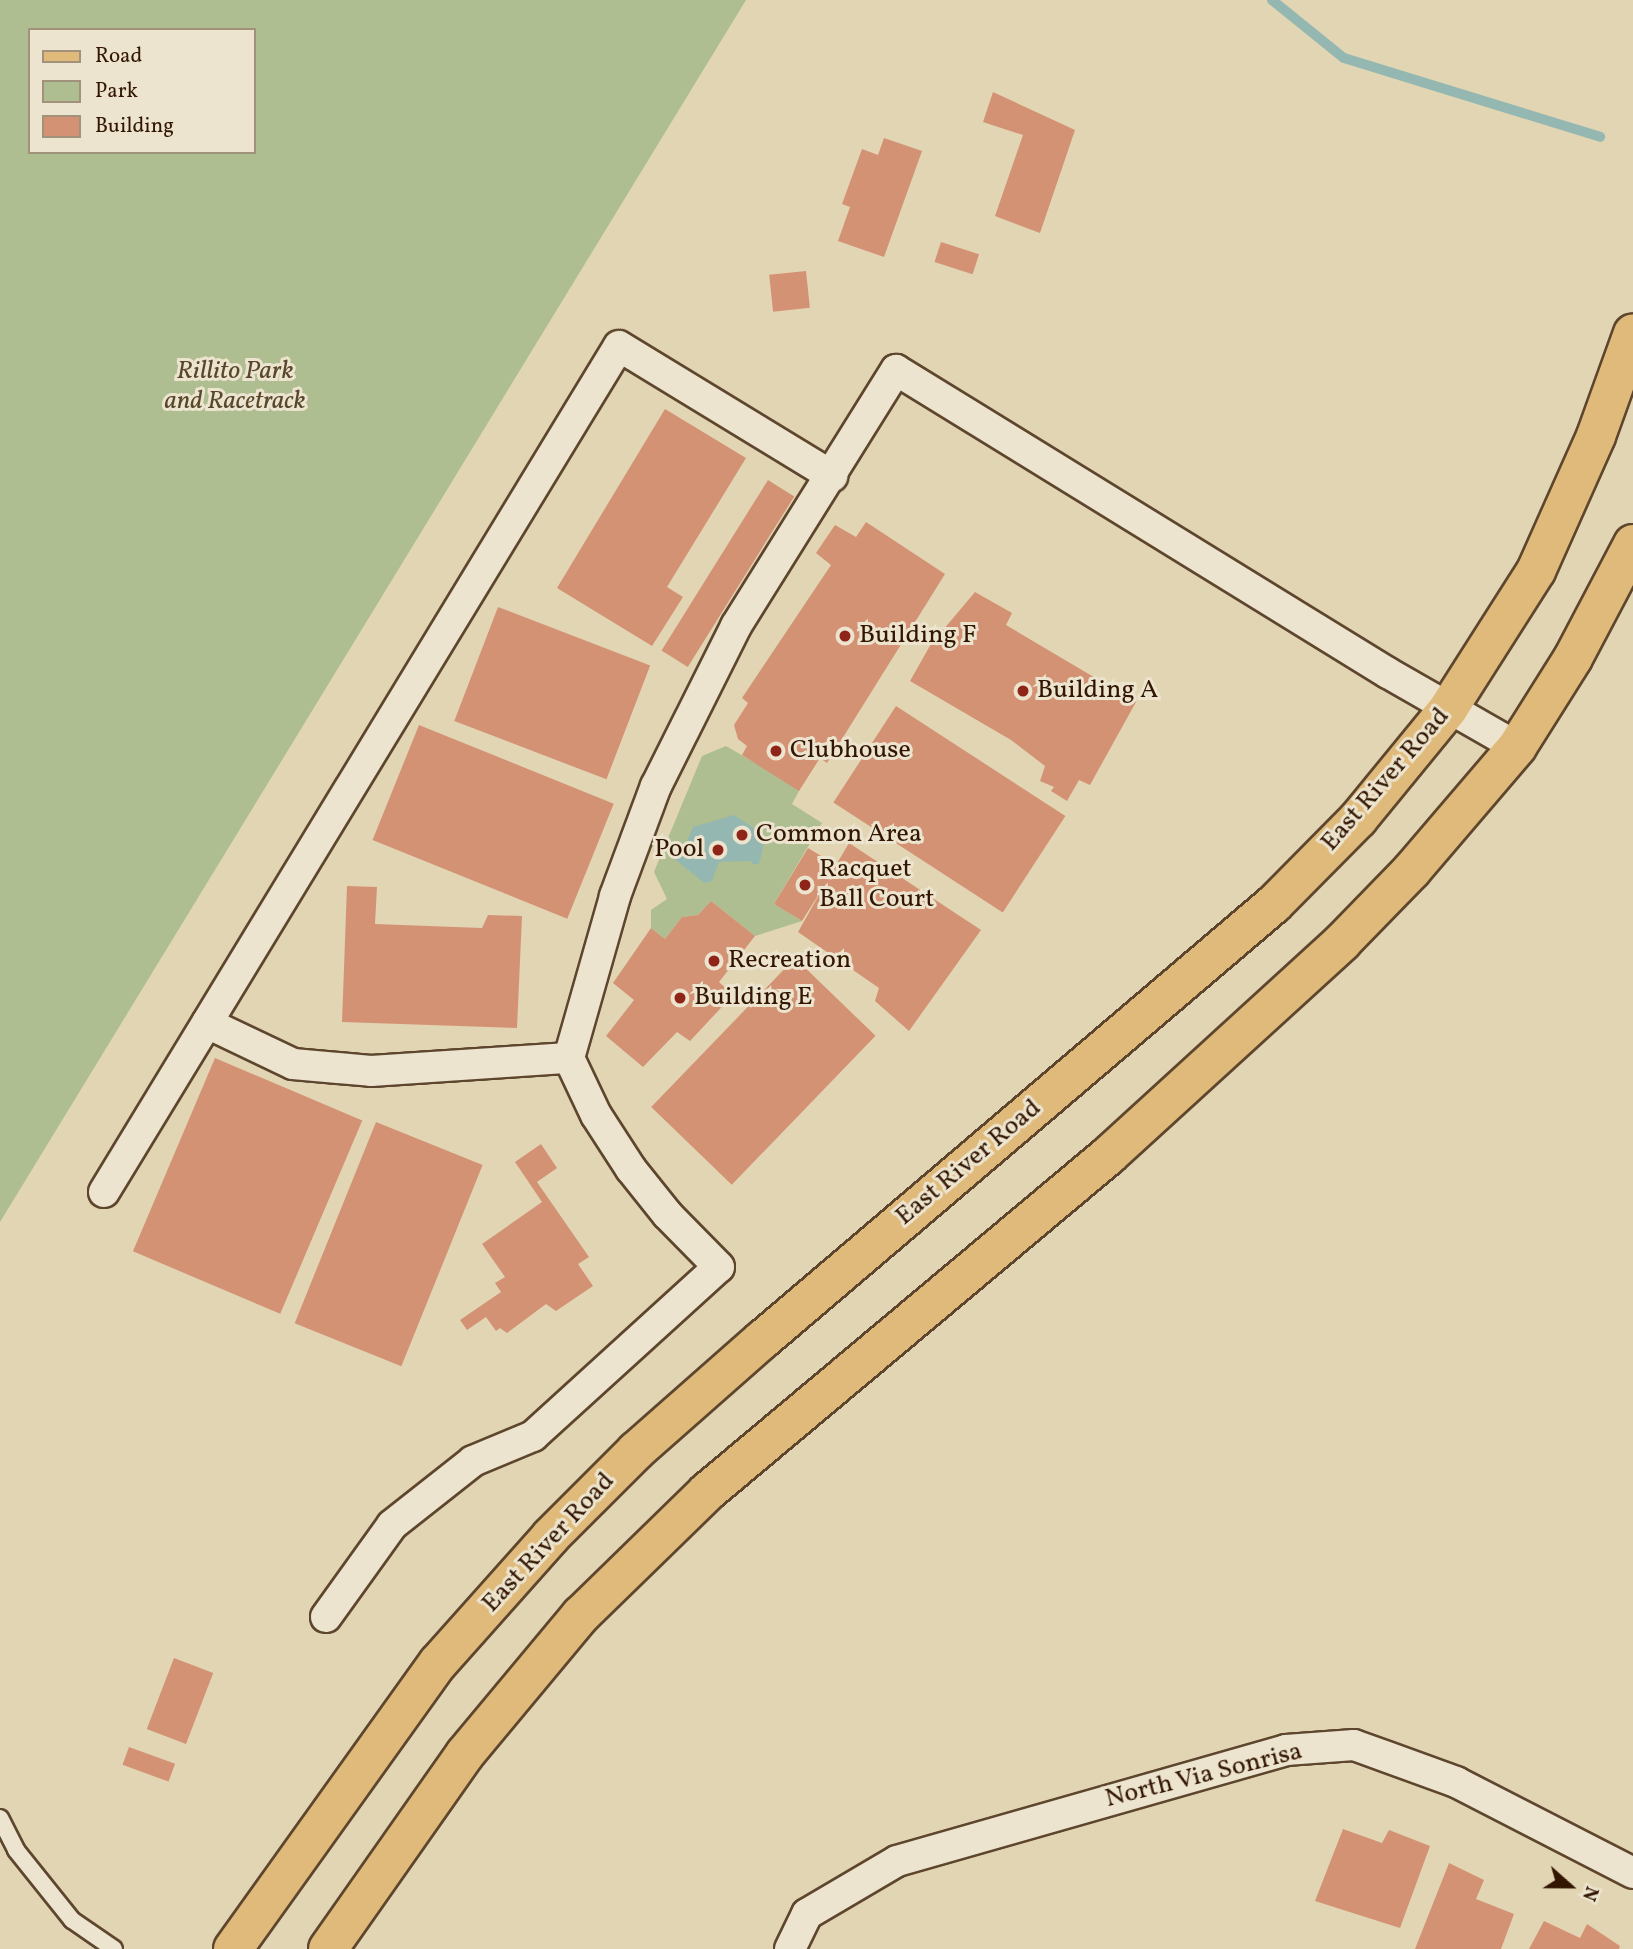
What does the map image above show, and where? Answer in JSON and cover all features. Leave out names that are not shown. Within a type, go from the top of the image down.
[{"type":"main road","name":"East River Road","points":[[233,1949],[430,1674],[551,1536],[636,1451],[741,1359],[1274,904],[1358,819],[1448,709],[1536,572],[1596,436],[1633,333]]},
{"type":"main road","points":[[328,1949],[465,1754],[581,1615],[707,1492],[1109,1155],[1332,951],[1421,861],[1517,747],[1573,658],[1633,544]]},
{"type":"street","points":[[104,1192],[619,346],[832,476]]},
{"type":"street","points":[[326,1617],[392,1525],[473,1461],[533,1436],[719,1267],[667,1214],[631,1169],[596,1115],[569,1058],[615,896],[656,786],[736,626],[896,370],[1448,709],[1517,747]]},
{"type":"street","points":[[207,1023],[293,1064],[371,1071],[569,1058]]},
{"type":"street","name":"North Via Sonrisa","points":[[790,1949],[807,1914],[897,1861],[1286,1750],[1354,1745],[1456,1782],[1633,1873]]},
{"type":"lane","points":[[0,1818],[16,1850],[72,1920],[114,1949]]},
{"type":"green space","name":"Rillito Park and Racetrack","points":[[0,0],[746,0],[0,1222]]},
{"type":"green space","name":"Common Area","points":[[726,746],[800,789],[792,804],[822,823],[774,904],[802,921],[755,936],[711,901],[698,915],[682,917],[665,939],[651,928],[651,910],[667,899],[654,872],[702,756]]},
{"type":"water","name":"Pool","points":[[734,815],[766,836],[759,864],[752,864],[752,861],[719,862],[712,881],[704,883],[671,856],[676,844],[686,843],[693,827]]},
{"type":"building","points":[[993,92],[1075,130],[1040,233],[995,216],[1023,135],[983,122]]},
{"type":"building","points":[[884,138],[922,151],[884,257],[838,241],[850,207],[842,204],[862,149],[878,155]]},
{"type":"building","points":[[941,242],[979,254],[973,274],[935,262]]},
{"type":"building","points":[[806,271],[810,308],[773,312],[769,275]]},
{"type":"building","points":[[665,409],[746,458],[667,587],[683,597],[652,646],[557,588]]},
{"type":"building","points":[[768,480],[794,496],[688,667],[661,650]]},
{"type":"building","name":"Building F","points":[[866,522],[945,574],[827,763],[820,758],[799,791],[742,755],[747,746],[738,739],[734,725],[748,703],[742,698],[831,565],[816,553],[835,525],[856,537]]},
{"type":"building","name":"Building A","points":[[975,592],[1012,613],[1006,625],[1136,702],[1090,785],[1079,780],[1067,801],[1051,791],[1054,787],[1040,781],[1045,766],[1011,740],[910,681],[940,628],[943,630]]},
{"type":"building","points":[[498,607],[650,665],[606,779],[454,721]]},
{"type":"building","points":[[896,706],[1065,816],[1003,912],[833,802]]},
{"type":"building","points":[[419,725],[614,804],[567,919],[373,840]]},
{"type":"building","points":[[849,843],[981,930],[909,1031],[875,1001],[879,988],[798,932],[824,886],[802,921],[774,904],[808,848],[836,865]]},
{"type":"building","points":[[347,886],[377,887],[375,924],[482,928],[488,915],[522,916],[517,1028],[342,1022]]},
{"type":"building","name":"Building E","points":[[711,901],[755,936],[719,982],[733,995],[690,1041],[677,1032],[643,1067],[606,1036],[634,1000],[613,983],[651,928],[665,939],[682,917],[698,915]]},
{"type":"building","points":[[795,958],[876,1036],[732,1185],[651,1107]]},
{"type":"building","points":[[215,1058],[362,1121],[280,1314],[133,1251]]},
{"type":"building","points":[[376,1122],[483,1165],[401,1366],[295,1323]]},
{"type":"building","points":[[541,1144],[557,1168],[537,1182],[589,1257],[578,1264],[593,1286],[556,1311],[546,1304],[507,1333],[500,1328],[496,1331],[486,1317],[467,1330],[460,1320],[501,1292],[495,1283],[505,1277],[482,1244],[542,1202],[515,1162]]},
{"type":"building","points":[[174,1658],[213,1673],[186,1744],[147,1729]]},
{"type":"building","points":[[129,1747],[175,1764],[169,1782],[123,1765]]},
{"type":"building","points":[[1343,1829],[1382,1843],[1389,1830],[1430,1846],[1400,1928],[1315,1901]]},
{"type":"building","points":[[1449,1863],[1484,1880],[1476,1899],[1514,1914],[1501,1949],[1415,1949]]},
{"type":"building","points":[[1544,1921],[1580,1938],[1587,1924],[1620,1946],[1619,1949],[1529,1949]]},
{"type":"waterway","points":[[1272,0],[1344,58],[1600,137]]},
{"type":"place","name":"Building F","points":[[845,636]]},
{"type":"place","name":"Building A","points":[[1023,691]]},
{"type":"place","name":"Clubhouse","points":[[776,751]]},
{"type":"place","name":"Common Area","points":[[742,835]]},
{"type":"place","name":"Pool","points":[[718,850]]},
{"type":"place","name":"Racquet Ball Court","points":[[805,885]]},
{"type":"place","name":"Recreation","points":[[714,961]]},
{"type":"place","name":"Building E","points":[[680,998]]}]
